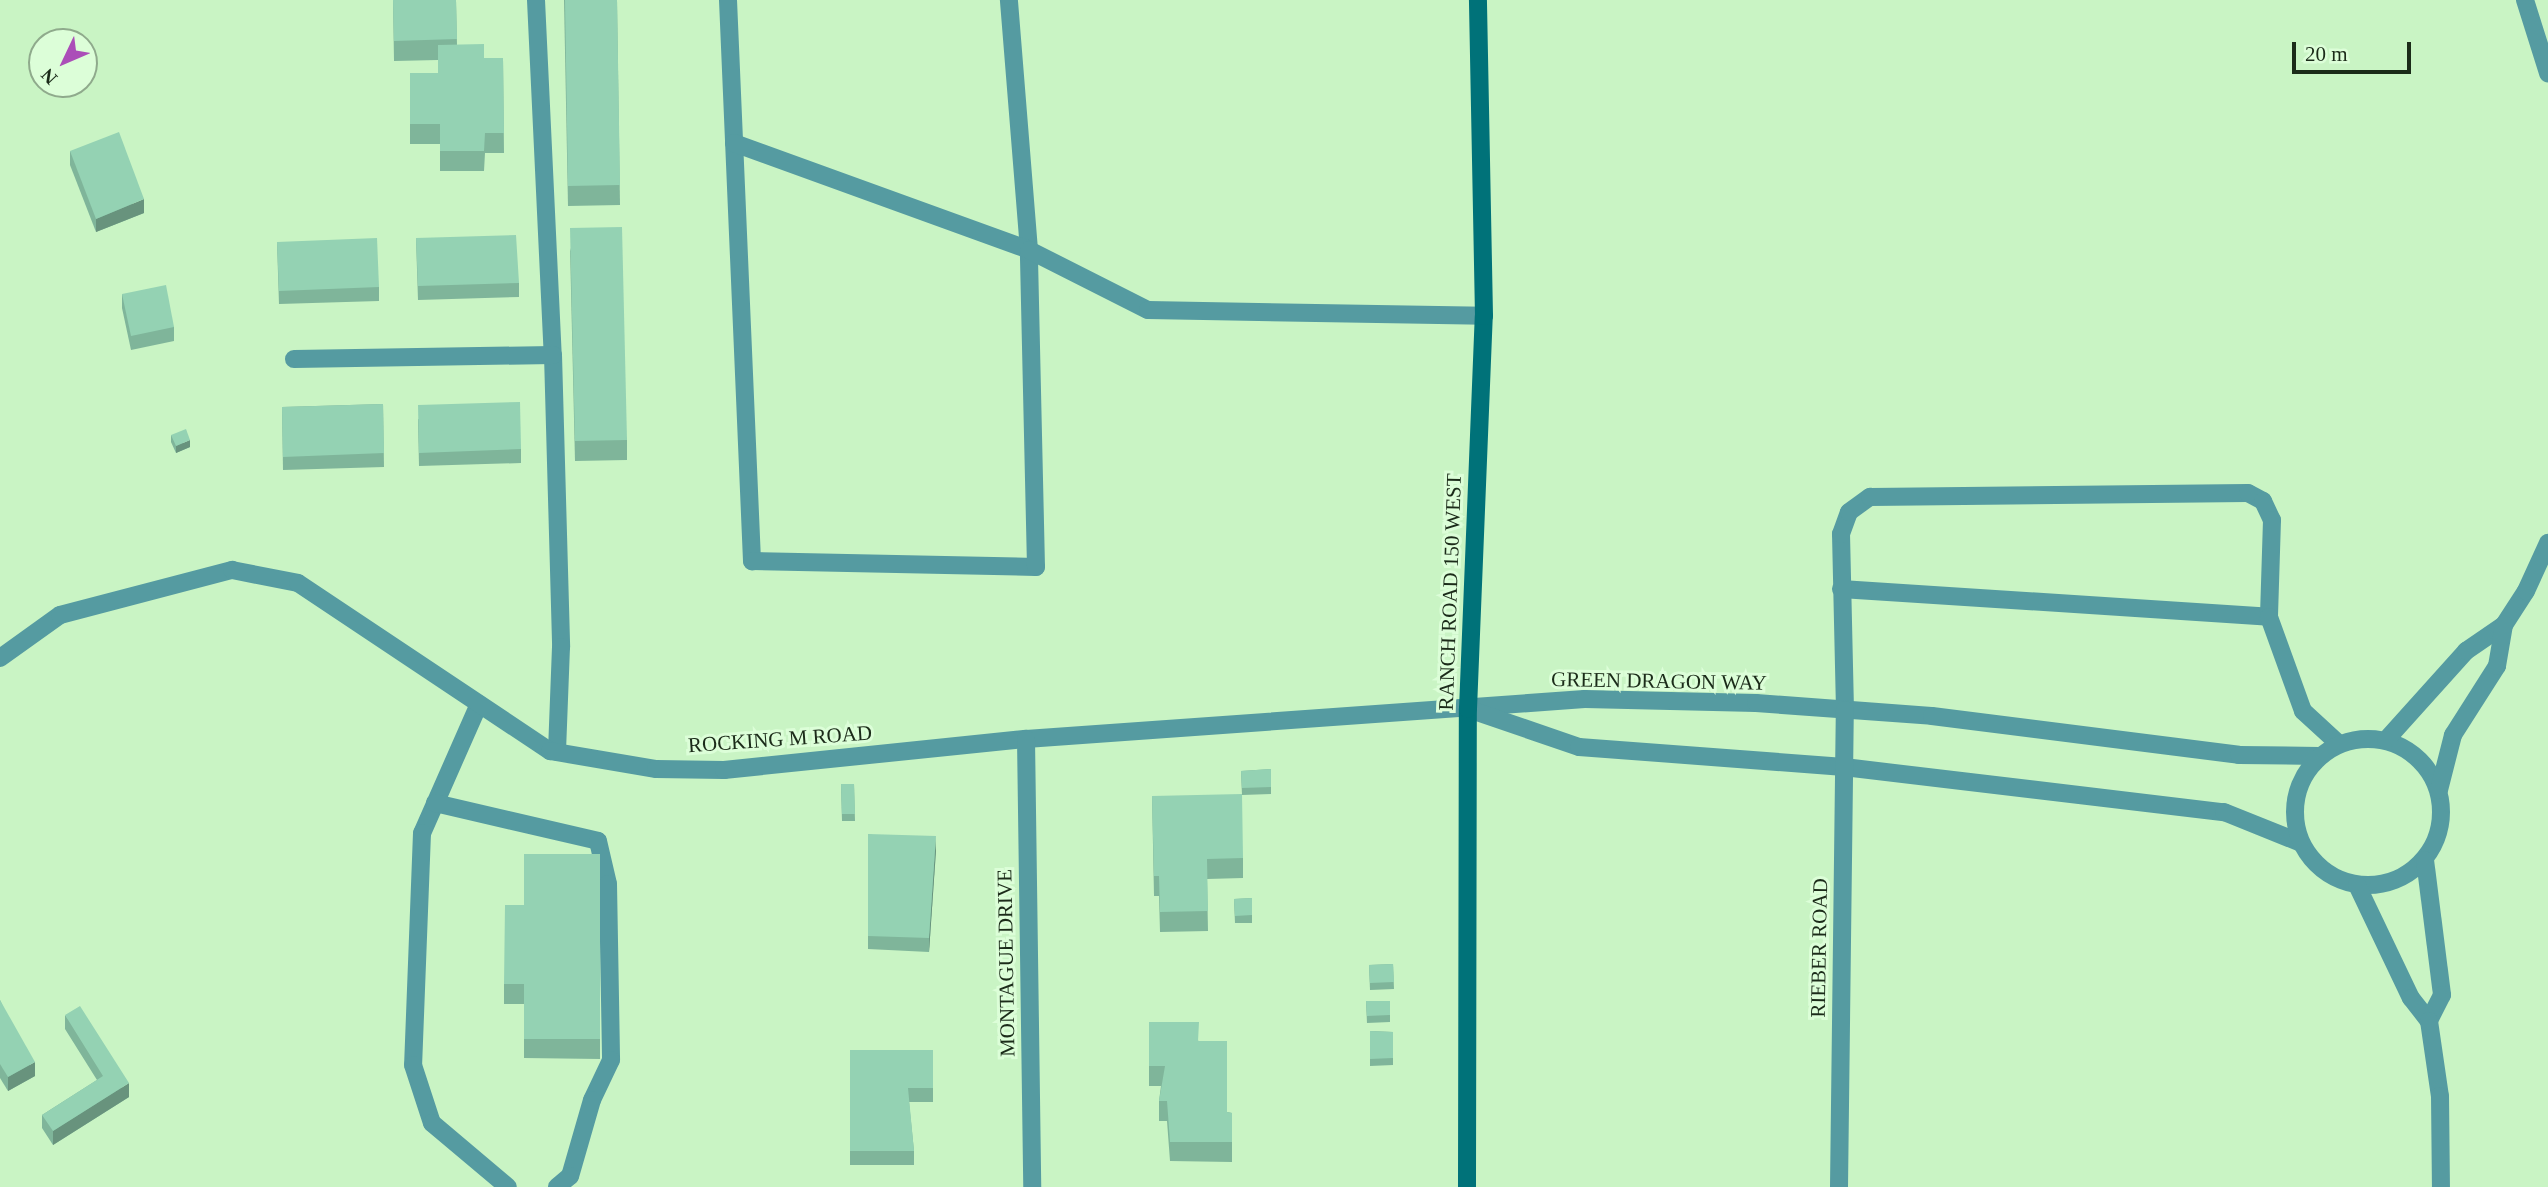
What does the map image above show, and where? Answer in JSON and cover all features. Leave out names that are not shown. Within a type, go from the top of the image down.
[{"type":"main road","name":"RANCH ROAD 150 WEST","points":[[1467,1187],[1468,709],[1484,316],[1478,0]]},
{"type":"street","points":[[536,0],[553,355],[561,648],[557,752]]},
{"type":"street","points":[[728,0],[752,561],[1036,567],[1029,250],[1010,0]]},
{"type":"street","points":[[2525,0],[2548,70]]},
{"type":"street","points":[[734,144],[1029,250],[1148,310],[1484,316]]},
{"type":"street","points":[[294,359],[553,355]]},
{"type":"street","name":"RIEBER ROAD","points":[[1839,1187],[1845,710],[1841,534],[1849,512],[1870,497],[2249,493],[2263,501],[2272,520],[2269,617]]},
{"type":"street","points":[[2386,740],[2466,651],[2504,625],[2526,591],[2548,543]]},
{"type":"street","name":"ROCKING M ROAD","points":[[0,658],[60,615],[232,570],[298,583],[479,704],[557,752],[656,769],[724,770],[1026,739],[1468,709]]},
{"type":"street","points":[[1841,589],[2269,617],[2303,711],[2339,744]]},
{"type":"street","points":[[2439,790],[2454,735],[2497,666],[2504,625]]},
{"type":"street","name":"GREEN DRAGON WAY","points":[[1468,709],[1585,699],[1845,710],[1932,716],[2239,755],[2319,757]]},
{"type":"street","points":[[479,704],[422,833],[413,1065],[432,1122],[508,1187]]},
{"type":"street","points":[[1468,709],[1578,747],[1844,767],[2224,811],[2301,843]]},
{"type":"street","points":[[2362,738],[2386,740],[2409,750],[2427,767],[2439,790],[2442,814],[2437,838],[2425,860],[2406,876],[2382,884],[2357,885],[2334,877],[2315,863],[2301,843],[2295,797],[2304,774],[2319,757],[2339,744],[2362,738]]},
{"type":"street","name":"MONTAGUE DRIVE","points":[[1026,739],[1032,1187]]},
{"type":"street","points":[[435,803],[598,841],[608,884],[611,1060],[592,1100],[570,1176],[557,1187]]},
{"type":"street","points":[[2425,860],[2442,995],[2429,1021]]},
{"type":"street","points":[[2357,885],[2411,998],[2429,1021],[2440,1097],[2441,1187]]},
{"type":"building","points":[[393,0],[456,0],[457,39],[394,41]]},
{"type":"building","points":[[565,0],[617,0],[620,185],[568,186]]},
{"type":"building","points":[[484,44],[484,58],[503,58],[504,133],[485,133],[484,151],[440,151],[440,124],[410,124],[410,73],[438,73],[438,45]]},
{"type":"building","points":[[119,132],[144,199],[96,219],[70,151]]},
{"type":"building","points":[[622,227],[627,440],[575,441],[570,228]]},
{"type":"building","points":[[516,235],[519,283],[418,286],[416,238]]},
{"type":"building","points":[[377,238],[379,287],[279,291],[277,242]]},
{"type":"building","points":[[166,285],[174,327],[131,336],[122,294]]},
{"type":"building","points":[[520,402],[521,449],[419,453],[418,405]]},
{"type":"building","points":[[383,404],[384,453],[283,457],[282,407]]},
{"type":"building","points":[[186,429],[190,440],[176,446],[171,435]]},
{"type":"building","points":[[1271,769],[1271,787],[1242,788],[1241,771]]},
{"type":"building","points":[[841,784],[854,784],[855,814],[842,814]]},
{"type":"building","points":[[1242,794],[1243,858],[1207,859],[1208,911],[1160,912],[1159,876],[1154,876],[1152,796]]},
{"type":"building","points":[[868,834],[936,836],[929,938],[868,936]]},
{"type":"building","points":[[524,854],[600,854],[600,1039],[524,1039],[524,984],[504,984],[505,905],[524,905]]},
{"type":"building","points":[[1252,898],[1252,915],[1235,916],[1234,899]]},
{"type":"building","points":[[1393,964],[1394,982],[1370,983],[1369,965]]},
{"type":"building","points":[[0,1000],[35,1062],[8,1077],[0,1064]]},
{"type":"building","points":[[1366,1001],[1390,1001],[1390,1015],[1367,1016]]},
{"type":"building","points":[[80,1006],[129,1083],[53,1131],[42,1115],[103,1076],[65,1015]]},
{"type":"building","points":[[1149,1022],[1199,1022],[1198,1041],[1227,1041],[1227,1112],[1232,1113],[1232,1142],[1170,1142],[1167,1101],[1159,1101],[1165,1066],[1149,1066]]},
{"type":"building","points":[[1370,1031],[1393,1032],[1393,1058],[1370,1059]]},
{"type":"building","points":[[850,1050],[933,1050],[933,1088],[908,1088],[914,1151],[850,1151]]}]
